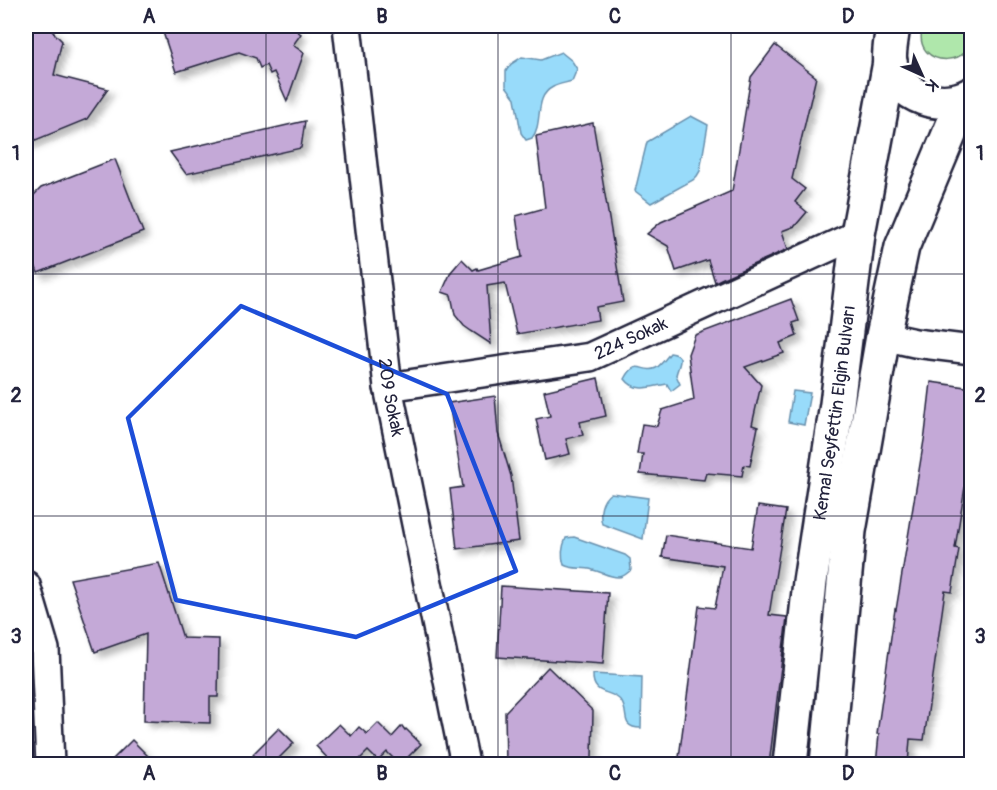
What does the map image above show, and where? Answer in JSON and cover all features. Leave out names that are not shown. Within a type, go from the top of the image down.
[{"type":"main road","name":"Kemal Seyfettin Elgin Bulvarı","points":[[790,765],[810,582],[837,404],[858,234],[890,62],[893,26]]},
{"type":"main road","points":[[890,62],[899,82],[912,93],[928,101],[946,102],[968,97]]},
{"type":"main road","name":"Kemal Seyfettin Elgin Bulvarı","points":[[827,765],[849,531],[883,336],[902,247],[968,97]]},
{"type":"street","name":"209 Sokak","points":[[347,26],[388,387],[465,765]]},
{"type":"street","name":"224 Sokak","points":[[388,387],[590,357],[858,234]]},
{"type":"street","points":[[883,336],[915,344],[972,350]]},
{"type":"street","points":[[26,585],[45,649],[50,765]]},
{"type":"highlighted area","points":[[241,306],[447,394],[516,571],[356,637],[176,600],[128,418]]},
{"type":"green space","points":[[923,26],[970,26],[971,40],[967,51],[958,57],[935,58],[926,51],[922,41]]},
{"type":"water","points":[[561,52],[572,61],[577,69],[572,81],[547,91],[541,104],[536,132],[532,138],[526,140],[521,133],[515,98],[506,86],[506,71],[511,64],[522,57],[541,60]]},
{"type":"water","points":[[691,116],[708,125],[700,171],[693,180],[651,203],[635,191],[647,142]]},
{"type":"water","points":[[670,353],[680,358],[676,375],[680,384],[671,391],[667,384],[639,388],[629,384],[625,379],[629,372],[637,367],[651,370],[656,368]]},
{"type":"water","points":[[793,391],[810,393],[804,425],[788,422]]},
{"type":"water","points":[[611,493],[648,498],[643,539],[602,524],[602,507],[605,499]]},
{"type":"water","points":[[574,537],[625,555],[630,559],[631,570],[623,576],[615,577],[589,569],[564,565],[562,555],[566,538]]},
{"type":"water","points":[[593,674],[642,677],[641,728],[627,723],[621,701],[599,689]]},
{"type":"building","points":[[26,26],[47,26],[62,41],[54,75],[108,89],[87,119],[26,144]]},
{"type":"building","points":[[161,26],[290,26],[301,34],[293,45],[304,53],[287,101],[274,72],[270,74],[266,65],[260,68],[256,58],[239,52],[176,72]]},
{"type":"building","points":[[775,45],[816,77],[792,179],[805,189],[795,202],[807,212],[795,226],[782,231],[788,249],[715,282],[708,260],[676,271],[668,246],[647,234],[661,222],[732,191],[751,77]]},
{"type":"building","points":[[305,121],[301,148],[186,174],[170,152]]},
{"type":"building","points":[[593,123],[623,302],[596,307],[598,320],[517,334],[505,283],[487,286],[491,344],[464,326],[455,315],[451,295],[442,292],[451,272],[462,259],[473,270],[477,268],[478,270],[522,257],[516,216],[545,208],[536,136]]},
{"type":"building","points":[[115,159],[143,232],[38,273],[26,240],[26,203],[41,188]]},
{"type":"building","points":[[791,299],[799,321],[793,323],[797,336],[780,343],[784,353],[745,367],[761,385],[752,425],[758,427],[750,466],[744,465],[742,476],[706,473],[704,480],[640,474],[643,454],[637,454],[642,424],[657,426],[662,410],[694,400],[688,354],[695,335]]},
{"type":"building","points":[[598,378],[606,416],[580,422],[583,435],[566,439],[570,454],[545,460],[536,419],[550,416],[544,391]]},
{"type":"building","points":[[931,382],[972,388],[972,444],[955,548],[959,549],[952,592],[945,591],[924,740],[910,739],[908,765],[876,765],[879,734],[877,734],[895,609],[925,434]]},
{"type":"building","points":[[495,396],[498,433],[511,476],[519,541],[457,549],[450,489],[463,487],[449,403]]},
{"type":"building","points":[[758,506],[786,510],[769,615],[787,617],[769,765],[678,765],[699,606],[715,608],[723,566],[662,557],[666,535],[751,548]]},
{"type":"building","points":[[159,563],[183,638],[219,639],[218,697],[210,697],[210,723],[144,721],[146,634],[95,652],[70,579]]},
{"type":"building","points":[[501,586],[608,593],[603,664],[497,657]]},
{"type":"building","points":[[548,667],[593,711],[592,758],[586,765],[506,765],[505,712]]},
{"type":"building","points":[[378,723],[392,737],[402,726],[421,744],[400,765],[387,752],[378,761],[368,751],[354,765],[334,765],[316,746],[339,724],[351,736],[359,727],[367,734]]},
{"type":"building","points":[[279,728],[294,743],[272,765],[263,765],[253,754]]},
{"type":"building","points":[[132,740],[157,765],[107,765]]}]
